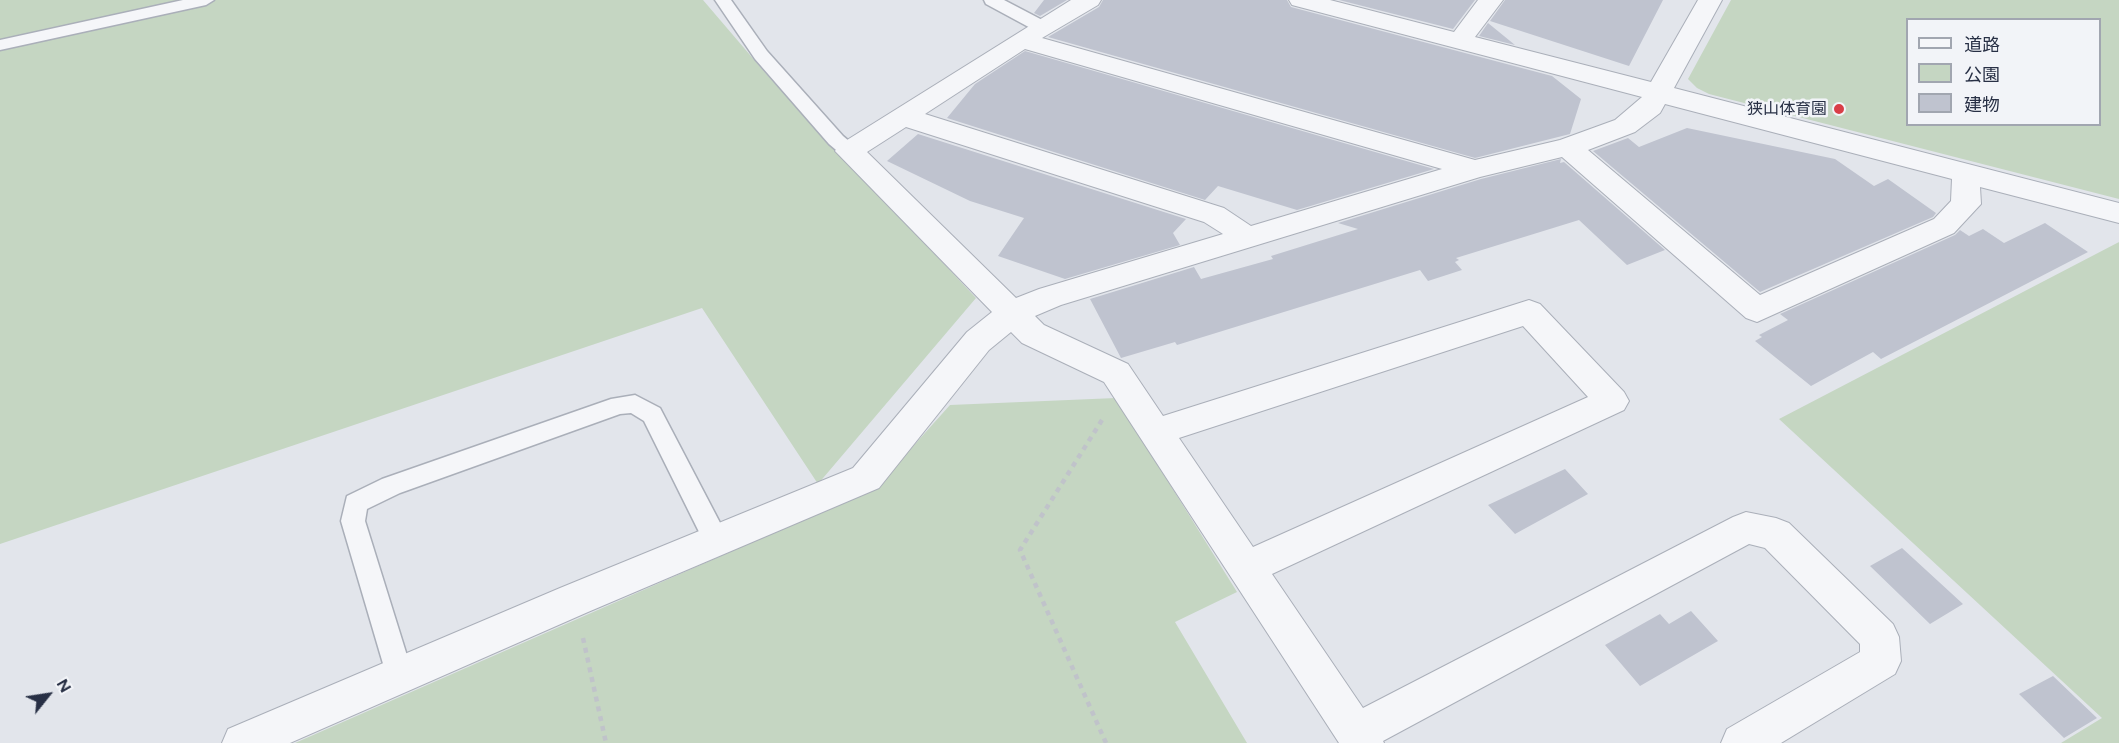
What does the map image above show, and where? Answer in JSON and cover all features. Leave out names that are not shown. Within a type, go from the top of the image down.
[{"type":"street","points":[[1089,0],[1032,33],[849,151],[1033,334],[1116,373],[1360,738],[1746,528],[1776,534],[1879,637],[1881,661],[1742,743]]},
{"type":"street","points":[[1301,0],[2119,213]]},
{"type":"street","points":[[1460,42],[1491,0]]},
{"type":"street","points":[[243,743],[574,600],[866,478],[978,341],[1012,313],[1050,297],[1475,170],[1567,147],[1625,126],[1643,114],[1658,94],[1710,0]]},
{"type":"street","points":[[1032,33],[1475,170]]},
{"type":"street","points":[[906,116],[924,124],[1214,215],[1231,225],[1247,239]]},
{"type":"street","points":[[1567,147],[1757,310],[1944,225],[1966,204],[1966,173]]},
{"type":"street","points":[[1155,432],[1529,312],[1612,401],[1247,568]]},
{"type":"lane","points":[[0,45],[206,0]]},
{"type":"lane","points":[[723,0],[761,55],[836,140],[849,151]]},
{"type":"lane","points":[[992,0],[1032,33]]},
{"type":"lane","points":[[399,675],[353,521],[356,503],[391,486],[619,405],[635,404],[651,415],[716,540]]},
{"type":"path","points":[[1106,743],[1020,550],[1116,398],[1123,383]]},
{"type":"path","points":[[574,600],[606,743]]},
{"type":"green space","points":[[0,0],[703,0],[768,76],[976,298],[818,484],[702,308],[0,544]]},
{"type":"green space","name":"狭山体育園","points":[[1731,0],[2119,0],[2119,199],[1709,94],[1697,88],[1688,79]]},
{"type":"green space","points":[[2119,242],[2119,743],[2061,743],[2102,718],[1779,419]]},
{"type":"green space","points":[[1116,398],[1237,592],[1175,622],[1247,743],[295,743],[837,505],[898,463],[950,405]]},
{"type":"building","points":[[1044,0],[1067,0],[1040,16],[1034,13]]},
{"type":"building","points":[[1103,0],[1287,0],[1291,7],[1552,76],[1581,99],[1570,134],[1475,158],[1048,37],[1099,7]]},
{"type":"building","points":[[1339,0],[1475,0],[1453,29]]},
{"type":"building","points":[[1505,0],[1663,0],[1629,66],[1490,21]]},
{"type":"building","points":[[1488,23],[1515,45],[1479,36]]},
{"type":"building","points":[[1025,51],[1434,169],[1297,210],[1218,186],[1205,200],[947,118],[975,84]]},
{"type":"building","points":[[1687,128],[1835,159],[1874,186],[1888,179],[1936,213],[1933,217],[1760,292],[1593,151],[1628,138],[1639,147]]},
{"type":"building","points":[[918,134],[1186,219],[1173,233],[1180,245],[1065,279],[998,256],[1024,218],[970,201],[887,161]]},
{"type":"building","points":[[1561,159],[1560,163],[1564,162],[1665,250],[1627,265],[1579,220],[1456,258],[1459,260],[1455,262],[1462,270],[1428,281],[1420,270],[1177,345],[1175,342],[1121,358],[1090,299],[1194,267],[1201,279],[1273,259],[1271,256],[1358,229],[1338,223],[1481,179]]},
{"type":"building","points":[[2045,223],[2088,252],[1881,359],[1873,352],[1811,386],[1755,341],[1762,337],[1759,335],[1788,320],[1780,314],[1955,235],[1960,230],[1969,236],[1983,229],[2004,243]]},
{"type":"building","points":[[1565,469],[1588,494],[1515,534],[1488,505]]},
{"type":"building","points":[[1902,548],[1963,604],[1930,624],[1870,566]]},
{"type":"building","points":[[1691,611],[1718,641],[1640,686],[1605,645],[1660,614],[1669,624]]},
{"type":"building","points":[[2053,676],[2097,718],[2064,738],[2019,694]]},
{"type":"place","name":"狭山体育園","points":[[1839,109]]}]
